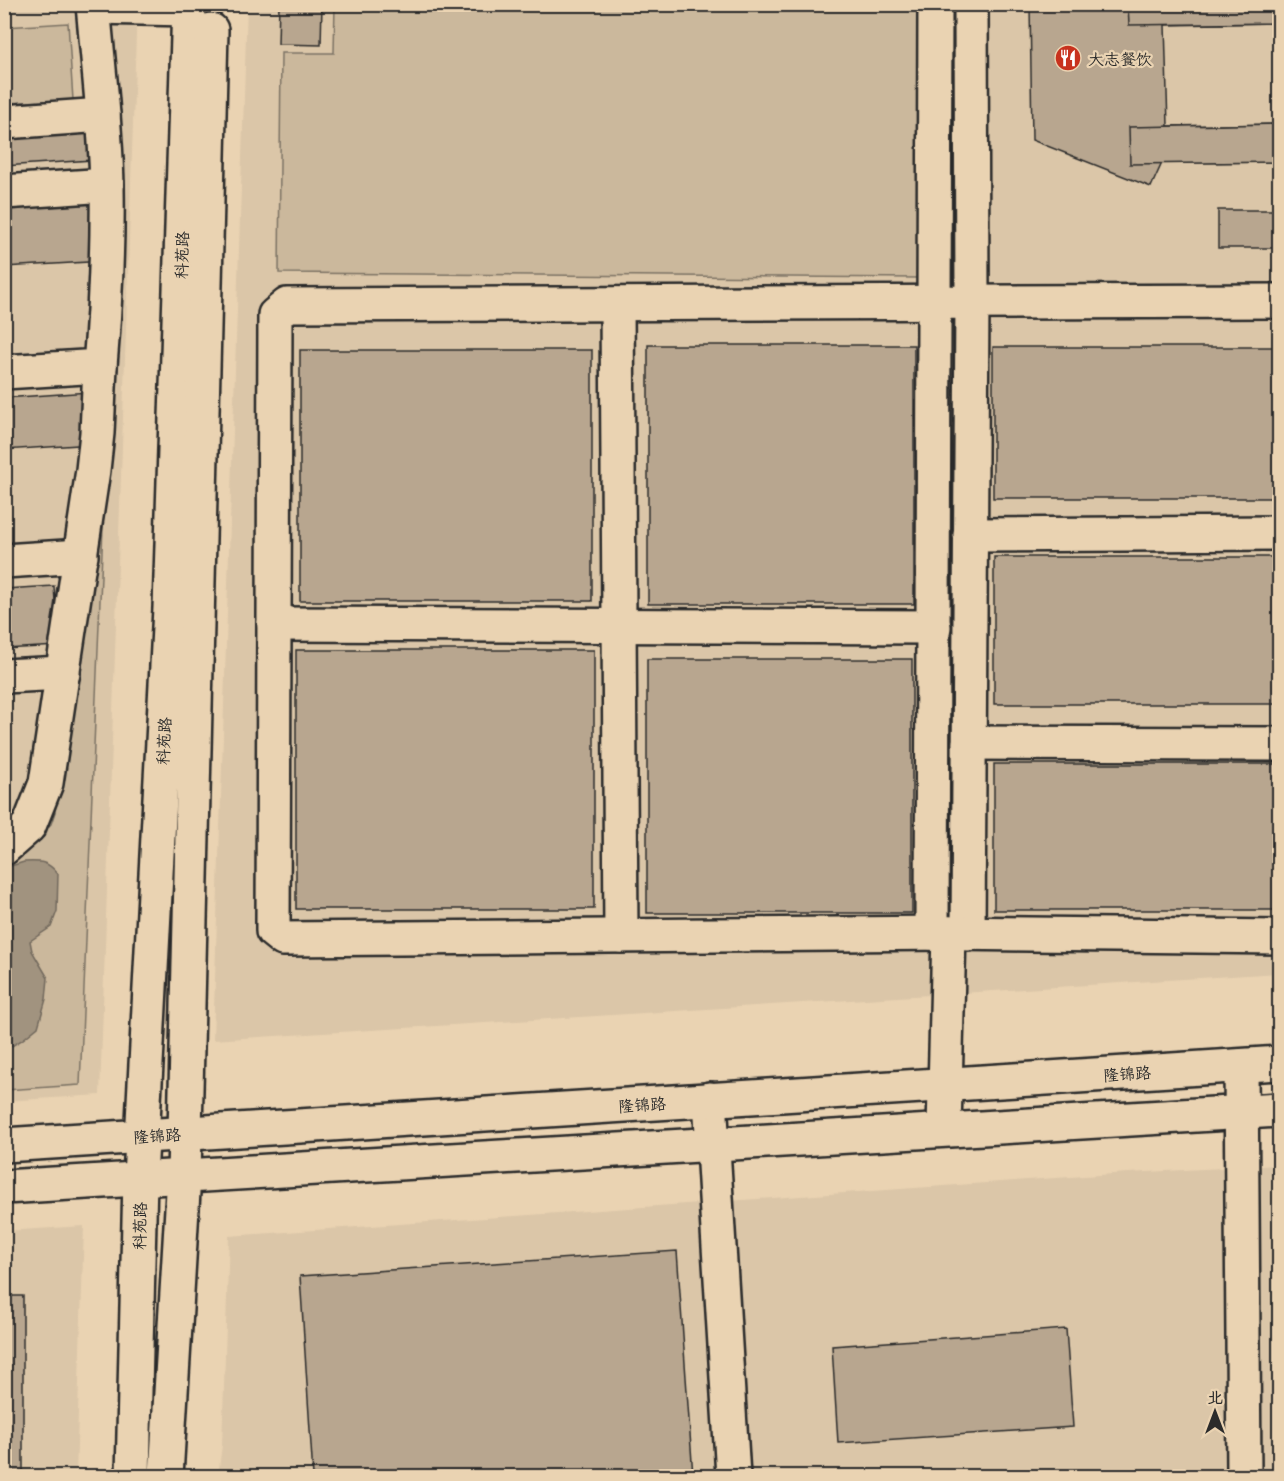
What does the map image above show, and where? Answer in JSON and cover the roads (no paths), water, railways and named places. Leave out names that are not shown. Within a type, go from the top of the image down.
[{"type":"street","points":[[935,4],[934,627],[950,934]]},
{"type":"street","points":[[944,1130],[950,934],[969,743],[972,302],[971,4]]},
{"type":"street","points":[[4,848],[29,826],[46,783],[96,442],[107,282],[107,185],[93,6],[196,6]]},
{"type":"street","name":"科苑路","points":[[166,1476],[185,1133],[196,6]]},
{"type":"street","name":"科苑路","points":[[133,1476],[140,1178],[170,608],[196,6]]},
{"type":"street","points":[[4,122],[103,115]]},
{"type":"street","points":[[4,192],[107,185]]},
{"type":"street","points":[[1280,302],[287,305],[275,315],[273,932],[283,939],[950,934],[1280,937]]},
{"type":"street","points":[[617,304],[621,936]]},
{"type":"street","points":[[4,372],[100,366]]},
{"type":"street","points":[[970,535],[1280,532]]},
{"type":"street","points":[[4,561],[81,556]]},
{"type":"street","points":[[274,624],[934,627]]},
{"type":"street","points":[[4,676],[63,673]]},
{"type":"street","points":[[969,743],[1280,744]]},
{"type":"street","name":"隆锦路","points":[[4,1145],[1280,1063]]},
{"type":"street","points":[[1241,1066],[1244,1476]]},
{"type":"street","points":[[710,1100],[734,1476]]},
{"type":"street","points":[[4,1187],[1280,1110]]},
{"type":"place","name":"大志餐饮","points":[[1068,58]]}]
